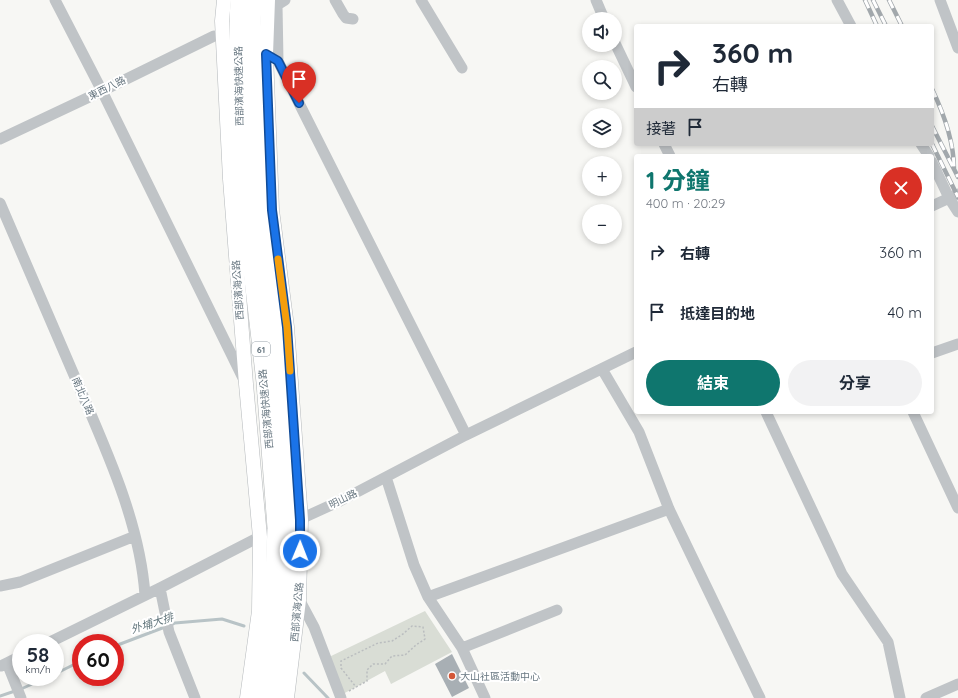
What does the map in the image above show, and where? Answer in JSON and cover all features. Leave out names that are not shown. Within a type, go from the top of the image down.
[{"type":"highway","name":"西部濱海快速公路","points":[[239,0],[245,25],[255,157],[279,386],[288,524],[286,594],[274,698]]},
{"type":"highway","name":"西部濱海快速公路","points":[[245,25],[253,0]]},
{"type":"highway","points":[[230,179],[245,25]]},
{"type":"highway","points":[[245,25],[272,210]]},
{"type":"highway","name":"西部濱海快速公路","points":[[261,698],[273,597],[288,524]]},
{"type":"main road","name":"西部濱海公路","points":[[224,0],[222,21],[230,179],[260,537],[259,611],[247,698]]},
{"type":"main road","name":"西部濱海公路","points":[[277,2],[272,57],[272,210],[287,327],[288,524],[299,599],[287,698]]},
{"type":"street","points":[[55,0],[102,91],[246,384]]},
{"type":"street","points":[[335,0],[342,14],[346,18],[353,18]]},
{"type":"street","points":[[421,0],[462,68]]},
{"type":"street","points":[[596,0],[601,12]]},
{"type":"street","points":[[837,0],[850,24]]},
{"type":"street","points":[[940,0],[958,48]]},
{"type":"street","name":"東西八路","points":[[0,139],[214,36]]},
{"type":"street","points":[[619,52],[634,83]]},
{"type":"street","points":[[272,57],[466,435]]},
{"type":"street","points":[[934,165],[953,196],[958,212]]},
{"type":"street","points":[[934,205],[953,196]]},
{"type":"street","name":"南北八路","points":[[0,202],[110,460],[135,536],[144,580],[145,595]]},
{"type":"street","points":[[934,352],[958,344]]},
{"type":"street","name":"明山路","points":[[64,635],[634,353]]},
{"type":"street","points":[[602,369],[639,432],[669,509],[760,698]]},
{"type":"street","points":[[767,414],[842,574],[888,642],[900,698]]},
{"type":"street","points":[[914,414],[958,508]]},
{"type":"street","points":[[386,477],[414,565],[428,597],[462,648],[485,698]]},
{"type":"street","points":[[428,597],[669,509]]},
{"type":"street","points":[[0,586],[20,582],[135,536]]},
{"type":"street","points":[[160,588],[168,627],[195,698]]},
{"type":"street","points":[[299,599],[314,627],[340,697]]},
{"type":"street","points":[[462,648],[557,610]]},
{"type":"street","points":[[12,660],[3,665],[19,693]]},
{"type":"street","points":[[926,698],[958,684]]},
{"type":"path","points":[[340,697],[367,681],[367,670],[373,664],[385,664],[392,656],[405,655],[425,639],[423,627],[412,626],[392,641],[378,643],[341,660],[341,668],[356,687]]},
{"type":"shaded area","points":[[425,611],[452,652],[391,684],[385,671],[343,694],[329,657]]},
{"type":"building","name":"大山社區活動中心","points":[[452,654],[469,688],[452,697],[435,664]]},
{"type":"waterway","name":"外埔大排","points":[[171,625],[175,623],[222,619],[244,626]]},
{"type":"waterway","name":"外埔大排","points":[[124,643],[165,627]]},
{"type":"waterway","name":"外埔大排","points":[[64,670],[72,666]]},
{"type":"waterway","points":[[304,673],[328,698]]},
{"type":"waterway","name":"外埔大排","points":[[21,689],[28,686]]},
{"type":"waterway","name":"外埔大排","points":[[0,696],[15,691]]},
{"type":"railway","points":[[865,0],[876,24]]},
{"type":"railway","points":[[873,0],[885,24]]},
{"type":"railway","points":[[889,0],[901,24]]},
{"type":"railway","points":[[934,94],[948,128],[954,159],[954,169]]},
{"type":"railway","points":[[934,130],[958,177]]},
{"type":"railway","points":[[933,146],[958,197]]},
{"type":"slow traffic","points":[[278,259],[287,327],[290,371]]},
{"type":"place","name":"大山社區活動中心","points":[[452,676]]},
{"type":"route","points":[[299,103],[278,61],[266,54],[272,210],[287,327],[300,520],[300,551]]}]
